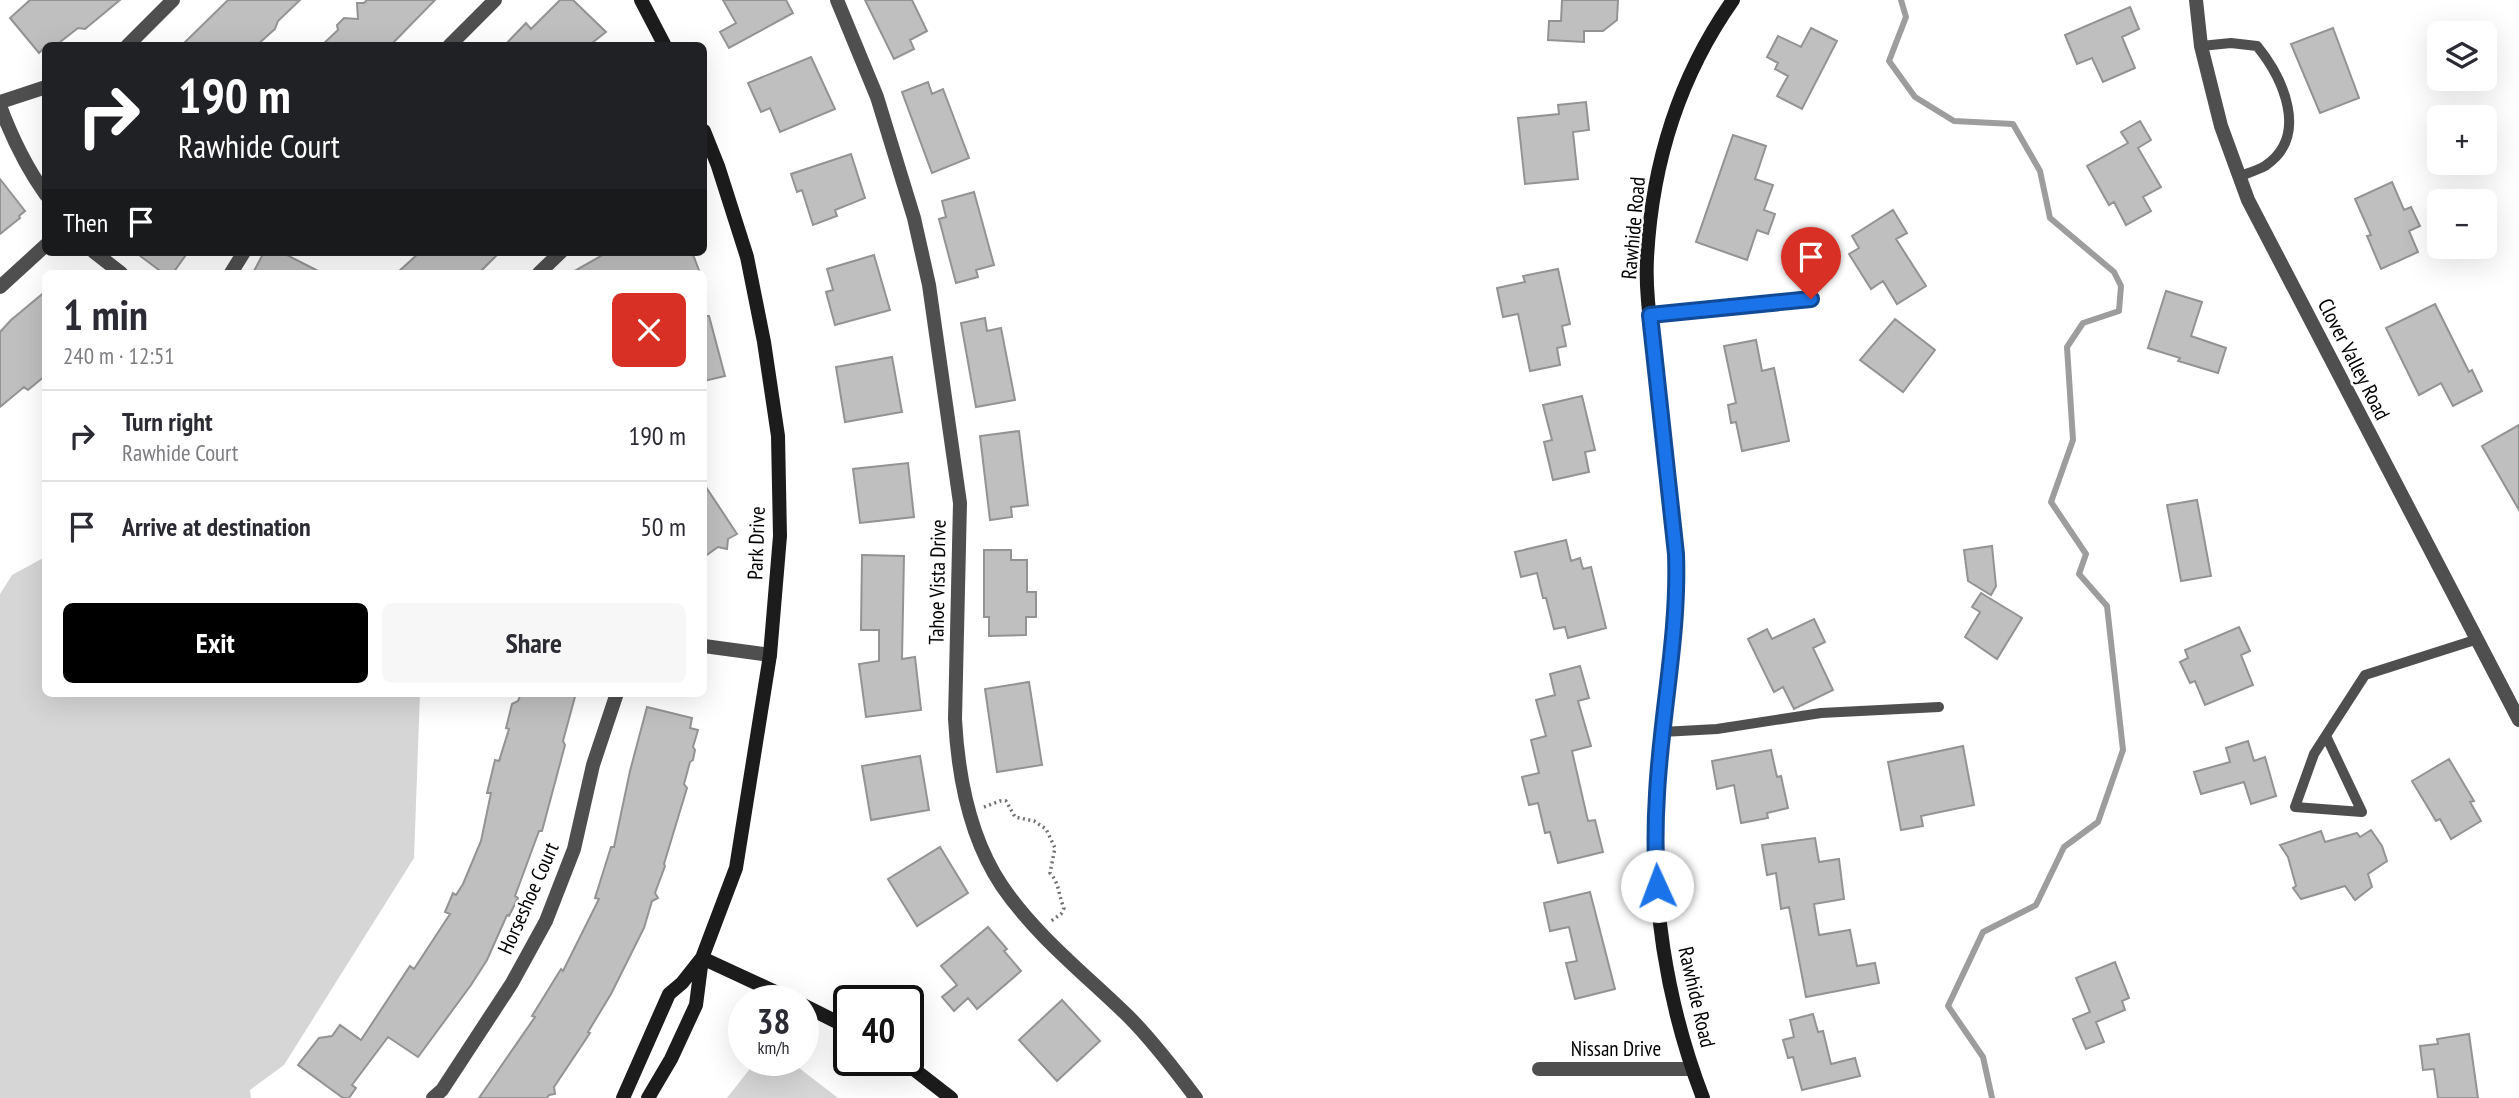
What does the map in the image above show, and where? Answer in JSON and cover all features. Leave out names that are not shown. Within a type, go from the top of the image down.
[{"type":"street","points":[[131,42],[173,0]]},
{"type":"street","points":[[453,42],[495,0]]},
{"type":"street","points":[[641,0],[663,42]]},
{"type":"street","name":"Tahoe Vista Drive","points":[[837,0],[877,97],[914,218],[929,285],[960,503],[955,719],[962,782],[977,835],[1002,885],[1038,929],[1083,975],[1130,1017],[1196,1098]]},
{"type":"street","name":"Rawhide Road","points":[[1703,1098],[1692,1069],[1668,978],[1657,886],[1656,805],[1675,630],[1676,554],[1650,315],[1647,260],[1652,204],[1664,143],[1692,68],[1710,33],[1733,0]]},
{"type":"street","name":"Clover Valley Road","points":[[2196,0],[2201,46],[2221,126],[2248,200],[2519,720]]},
{"type":"street","points":[[42,88],[0,104],[12,138],[42,189]]},
{"type":"street","name":"Park Drive","points":[[648,1098],[671,1059],[696,1006],[702,958],[736,868],[770,655],[780,536],[778,436],[764,342],[747,257],[707,138]]},
{"type":"street","points":[[0,287],[42,249]]},
{"type":"street","points":[[99,256],[117,270]]},
{"type":"street","points":[[543,270],[557,256]]},
{"type":"street","points":[[1650,315],[1811,299]]},
{"type":"street","points":[[707,646],[770,655]]},
{"type":"street","name":"Horseshoe Court","points":[[433,1098],[442,1090],[512,983],[546,920],[574,849],[593,765],[616,697]]},
{"type":"street","points":[[702,958],[760,985]]},
{"type":"street","name":"Park Drive","points":[[623,1098],[669,995],[702,958]]},
{"type":"street","name":"Nissan Drive","points":[[1539,1069],[1692,1069]]},
{"type":"street","points":[[923,1076],[951,1098]]},
{"type":"lane","points":[[2201,46],[2231,43],[2257,46],[2273,66],[2286,95],[2290,128],[2285,143],[2277,156],[2264,167],[2240,176]]},
{"type":"lane","points":[[2326,736],[2362,812],[2295,807],[2314,754],[2365,675],[2478,639]]},
{"type":"lane","points":[[1662,732],[1717,729],[1821,713],[1884,712],[1939,707]]},
{"type":"path","points":[[970,812],[1006,801],[1015,817],[1034,821],[1046,829],[1055,848],[1050,873],[1056,880],[1064,908],[1061,914],[1038,929]]},
{"type":"shaded area","points":[[42,559],[42,697],[420,697],[414,858],[284,1065],[250,1090],[251,1098],[0,1098],[0,594],[12,575]]},
{"type":"shaded area","points":[[744,1076],[809,1076],[838,1098],[727,1098]]},
{"type":"building","points":[[30,0],[120,0],[85,29],[78,28],[60,42],[42,42],[42,50],[39,53],[10,18]]},
{"type":"building","points":[[228,0],[300,0],[260,42],[185,42]]},
{"type":"building","points":[[367,0],[435,0],[394,42],[325,42],[338,30],[337,25],[344,18],[358,19],[357,3]]},
{"type":"building","points":[[560,0],[573,0],[606,32],[593,42],[508,42],[526,23],[531,29]]},
{"type":"building","points":[[723,0],[786,0],[793,13],[729,48],[720,32],[736,23]]},
{"type":"building","points":[[865,0],[912,0],[927,31],[910,40],[914,49],[894,59]]},
{"type":"building","points":[[1562,0],[1618,0],[1617,20],[1603,31],[1584,31],[1584,42],[1548,40],[1549,21],[1561,21]]},
{"type":"building","points":[[2130,7],[2139,29],[2122,37],[2135,68],[2103,82],[2092,58],[2077,64],[2065,35]]},
{"type":"building","points":[[1811,28],[1837,41],[1802,109],[1777,96],[1788,76],[1775,69],[1778,63],[1767,57],[1778,36],[1801,47]]},
{"type":"building","points":[[2333,28],[2359,98],[2320,113],[2291,44]]},
{"type":"building","points":[[811,57],[835,109],[780,132],[770,108],[761,112],[748,83]]},
{"type":"building","points":[[928,82],[932,94],[943,89],[969,158],[932,173],[902,92]]},
{"type":"building","points":[[1586,102],[1589,130],[1573,132],[1578,179],[1525,184],[1518,118],[1559,114],[1558,105]]},
{"type":"building","points":[[2140,121],[2151,140],[2138,148],[2161,187],[2143,197],[2151,211],[2126,225],[2114,202],[2109,205],[2087,166],[2128,143],[2121,132]]},
{"type":"building","points":[[1733,135],[1766,146],[1755,179],[1773,185],[1764,210],[1775,214],[1768,234],[1757,230],[1747,260],[1696,242]]},
{"type":"building","points":[[851,154],[865,198],[835,210],[837,216],[813,225],[802,190],[797,192],[791,174]]},
{"type":"building","points":[[0,179],[25,211],[0,234]]},
{"type":"building","points":[[2392,182],[2404,210],[2411,207],[2420,226],[2409,231],[2418,252],[2381,269],[2367,236],[2371,235],[2355,199]]},
{"type":"building","points":[[974,192],[994,265],[976,270],[978,277],[956,283],[939,219],[946,217],[942,201]]},
{"type":"building","points":[[1893,210],[1907,233],[1896,239],[1926,286],[1897,304],[1883,281],[1871,289],[1849,254],[1859,248],[1852,236]]},
{"type":"building","points":[[874,255],[890,310],[835,325],[826,292],[833,290],[827,269]]},
{"type":"building","points":[[140,256],[185,256],[175,270],[159,270]]},
{"type":"building","points":[[262,256],[289,256],[316,270],[255,270]]},
{"type":"building","points":[[416,256],[496,256],[482,270],[400,270]]},
{"type":"building","points":[[601,256],[694,256],[699,270],[576,270]]},
{"type":"building","points":[[1558,269],[1570,324],[1562,326],[1566,346],[1557,348],[1560,365],[1530,371],[1518,314],[1503,317],[1497,288],[1525,282],[1523,276]]},
{"type":"building","points":[[2166,291],[2202,302],[2191,336],[2226,348],[2218,373],[2178,361],[2180,358],[2148,348]]},
{"type":"building","points":[[42,294],[42,378],[28,390],[24,387],[0,407],[0,332]]},
{"type":"building","points":[[2435,304],[2469,372],[2472,370],[2482,391],[2453,406],[2441,383],[2419,395],[2386,328]]},
{"type":"building","points":[[707,316],[709,316],[725,376],[707,380]]},
{"type":"building","points":[[985,318],[987,331],[1001,328],[1015,400],[976,407],[961,323]]},
{"type":"building","points":[[1895,319],[1935,350],[1903,392],[1860,360]]},
{"type":"building","points":[[1756,340],[1762,371],[1774,368],[1789,441],[1742,451],[1736,422],[1731,423],[1728,405],[1736,403],[1724,346]]},
{"type":"building","points":[[892,357],[902,412],[845,422],[836,367]]},
{"type":"building","points":[[1582,396],[1595,450],[1585,452],[1589,472],[1553,480],[1544,442],[1552,440],[1543,405]]},
{"type":"building","points":[[2519,425],[2519,510],[2482,446]]},
{"type":"building","points":[[1019,431],[1028,505],[1011,507],[1012,517],[990,520],[980,436]]},
{"type":"building","points":[[908,463],[914,517],[860,523],[853,469]]},
{"type":"building","points":[[707,489],[737,534],[728,539],[727,549],[718,547],[707,555]]},
{"type":"building","points":[[2197,500],[2211,576],[2181,581],[2167,505]]},
{"type":"building","points":[[1566,540],[1571,561],[1580,558],[1583,569],[1591,567],[1606,628],[1568,638],[1565,627],[1554,629],[1537,573],[1521,577],[1515,552]]},
{"type":"building","points":[[1992,546],[1996,586],[1991,595],[1968,581],[1964,550]]},
{"type":"building","points":[[984,550],[1011,550],[1011,560],[1027,560],[1027,592],[1036,592],[1036,617],[1026,617],[1026,635],[989,636],[989,617],[984,617]]},
{"type":"building","points":[[862,555],[904,556],[902,659],[915,657],[921,710],[866,717],[859,664],[879,661],[879,630],[861,630]]},
{"type":"building","points":[[1981,593],[2022,618],[1997,659],[1965,637],[1980,612],[1972,607]]},
{"type":"building","points":[[1814,619],[1825,642],[1813,648],[1833,690],[1794,709],[1783,687],[1774,692],[1748,639],[1767,629],[1772,639]]},
{"type":"building","points":[[2239,627],[2250,651],[2241,655],[2253,685],[2205,705],[2195,681],[2190,683],[2180,662],[2188,658],[2185,650]]},
{"type":"building","points":[[1580,666],[1589,698],[1578,701],[1591,746],[1572,751],[1588,821],[1595,820],[1603,852],[1558,863],[1550,832],[1545,833],[1538,803],[1529,805],[1522,777],[1539,773],[1531,740],[1546,736],[1536,700],[1555,695],[1550,674]]},
{"type":"building","points":[[1029,682],[1042,765],[997,772],[985,689]]},
{"type":"building","points":[[520,697],[575,697],[542,831],[539,831],[515,896],[518,898],[509,916],[507,915],[487,960],[418,1057],[388,1037],[352,1085],[356,1088],[349,1098],[343,1098],[298,1065],[319,1038],[332,1036],[340,1025],[361,1040],[410,966],[414,969],[450,914],[445,912],[453,893],[456,895],[463,884],[481,841],[491,793],[487,793],[495,760],[499,761],[509,729],[506,728],[512,704]]},
{"type":"building","points":[[647,707],[692,718],[690,728],[698,730],[693,747],[693,760],[690,762],[684,784],[687,788],[655,893],[658,898],[652,901],[644,928],[611,994],[588,1032],[590,1033],[554,1087],[555,1094],[547,1098],[479,1098],[535,1017],[532,1016],[561,969],[563,971],[599,899],[595,898],[611,847],[614,847]]},
{"type":"building","points":[[2248,741],[2254,761],[2265,757],[2276,796],[2251,804],[2244,782],[2201,794],[2194,772],[2230,762],[2226,748]]},
{"type":"building","points":[[1963,746],[1974,805],[1921,816],[1923,826],[1901,830],[1888,762]]},
{"type":"building","points":[[1771,750],[1777,777],[1781,776],[1788,808],[1767,813],[1768,818],[1741,823],[1734,785],[1717,789],[1712,761]]},
{"type":"building","points":[[920,756],[929,810],[871,820],[862,766]]},
{"type":"building","points":[[2449,759],[2474,801],[2470,802],[2481,821],[2451,839],[2440,819],[2436,821],[2412,781]]},
{"type":"building","points":[[2371,830],[2382,846],[2387,861],[2368,874],[2372,887],[2355,900],[2345,886],[2301,899],[2293,888],[2296,886],[2288,857],[2280,845],[2321,831],[2325,842],[2357,833],[2360,837]]},
{"type":"building","points":[[1815,838],[1819,862],[1839,859],[1844,899],[1814,904],[1819,935],[1850,930],[1857,966],[1875,963],[1879,983],[1806,997],[1789,907],[1781,909],[1776,873],[1767,875],[1762,845]]},
{"type":"building","points":[[940,847],[968,893],[917,926],[888,879]]},
{"type":"building","points":[[1590,892],[1615,989],[1575,999],[1566,963],[1577,961],[1569,927],[1550,931],[1544,903]]},
{"type":"building","points":[[988,927],[1021,971],[977,1009],[968,998],[954,1011],[942,997],[957,985],[941,966]]},
{"type":"building","points":[[2115,962],[2129,998],[2122,1001],[2125,1010],[2096,1022],[2104,1042],[2086,1049],[2073,1019],[2090,1012],[2076,978]]},
{"type":"building","points":[[1062,1000],[1100,1041],[1057,1081],[1019,1040]]},
{"type":"building","points":[[1813,1014],[1818,1032],[1823,1031],[1831,1064],[1855,1058],[1860,1076],[1802,1090],[1793,1057],[1788,1058],[1783,1040],[1794,1037],[1790,1020]]},
{"type":"building","points":[[2469,1034],[2478,1098],[2438,1098],[2434,1069],[2423,1070],[2420,1046],[2438,1044],[2437,1039]]},
{"type":"waterway","points":[[1901,0],[1906,17],[1889,61],[1915,97],[1954,121],[2013,124],[2040,171],[2050,218],[2114,272],[2121,286],[2119,311],[2083,323],[2067,347],[2073,440],[2051,502],[2086,554],[2079,574],[2107,606],[2123,750],[2098,822],[2064,847],[2036,905],[1983,932],[1948,1006],[1983,1057],[1992,1098]]},
{"type":"route","points":[[1657,886],[1657,793],[1677,592],[1676,554],[1650,315],[1811,299]]}]
